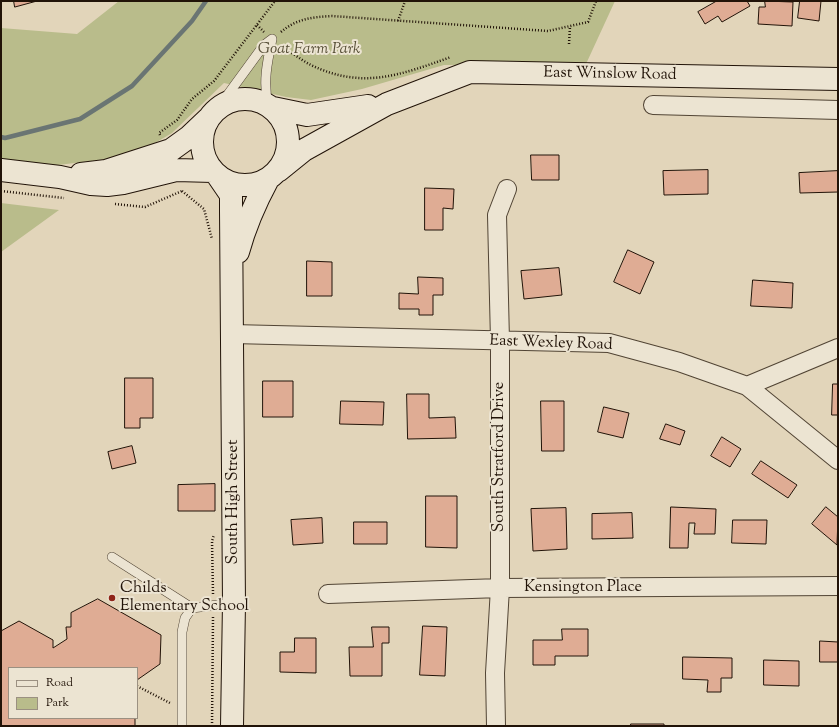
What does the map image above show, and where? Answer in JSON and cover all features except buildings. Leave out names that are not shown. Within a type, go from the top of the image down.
[{"type":"main road","name":"East Winslow Road","points":[[273,175],[304,150],[387,104],[470,72],[838,79]]},
{"type":"main road","points":[[60,177],[106,171],[171,150],[190,137],[213,113],[231,101],[245,98],[259,101],[270,107],[287,129],[289,140],[285,161],[273,175],[259,184],[238,185],[228,182],[216,174],[206,162],[201,142],[202,132],[213,113]]},
{"type":"main road","name":"East Winslow Road","points":[[270,107],[307,115],[387,104]]},
{"type":"main road","points":[[1,170],[60,177],[91,184],[107,185],[123,184],[176,170],[216,174]]},
{"type":"main road","name":"South High Street","points":[[216,174],[231,195],[234,603],[232,726]]},
{"type":"main road","name":"South High Street","points":[[231,278],[245,229],[255,203],[273,175]]},
{"type":"street","name":"East Winslow Road","points":[[653,105],[838,110]]},
{"type":"street","name":"South Stratford Drive","points":[[496,726],[495,673],[500,588],[500,342],[497,215],[508,189]]},
{"type":"street","name":"East Wexley Road","points":[[232,334],[500,342],[609,343],[679,362],[747,386],[838,460]]},
{"type":"street","points":[[747,386],[838,348]]},
{"type":"street","name":"Kensington Place","points":[[328,594],[500,588],[838,586]]},
{"type":"lane","points":[[270,107],[264,89],[265,72],[272,39]]},
{"type":"lane","points":[[213,113],[264,45],[272,39]]},
{"type":"lane","points":[[112,557],[192,608],[234,603]]},
{"type":"lane","points":[[182,726],[182,632],[185,618],[192,608]]},
{"type":"path","points":[[171,150],[159,133],[177,120],[192,99],[214,81],[275,1]]},
{"type":"path","points":[[398,21],[405,1]]},
{"type":"path","points":[[272,39],[288,26],[313,17],[332,16],[548,31],[588,22],[596,1]]},
{"type":"path","points":[[257,25],[272,39],[310,64],[339,76],[370,79],[397,76],[451,57]]},
{"type":"path","points":[[569,44],[570,26]]},
{"type":"path","points":[[182,191],[204,209]]},
{"type":"path","points":[[138,686],[171,703]]},
{"type":"green space","name":"Goat Farm Park","points":[[119,1],[615,1],[586,64],[444,65],[362,89],[311,100],[286,97],[224,83],[172,133],[133,156],[33,168],[31,162],[15,164],[1,161],[1,28],[77,34]]},
{"type":"green space","points":[[1,203],[59,210],[1,252]]},
{"type":"waterway","points":[[1,137],[5,138],[80,119],[132,86],[192,21],[206,1]]},
{"type":"place","name":"Childs Elementary School","points":[[112,598]]}]
